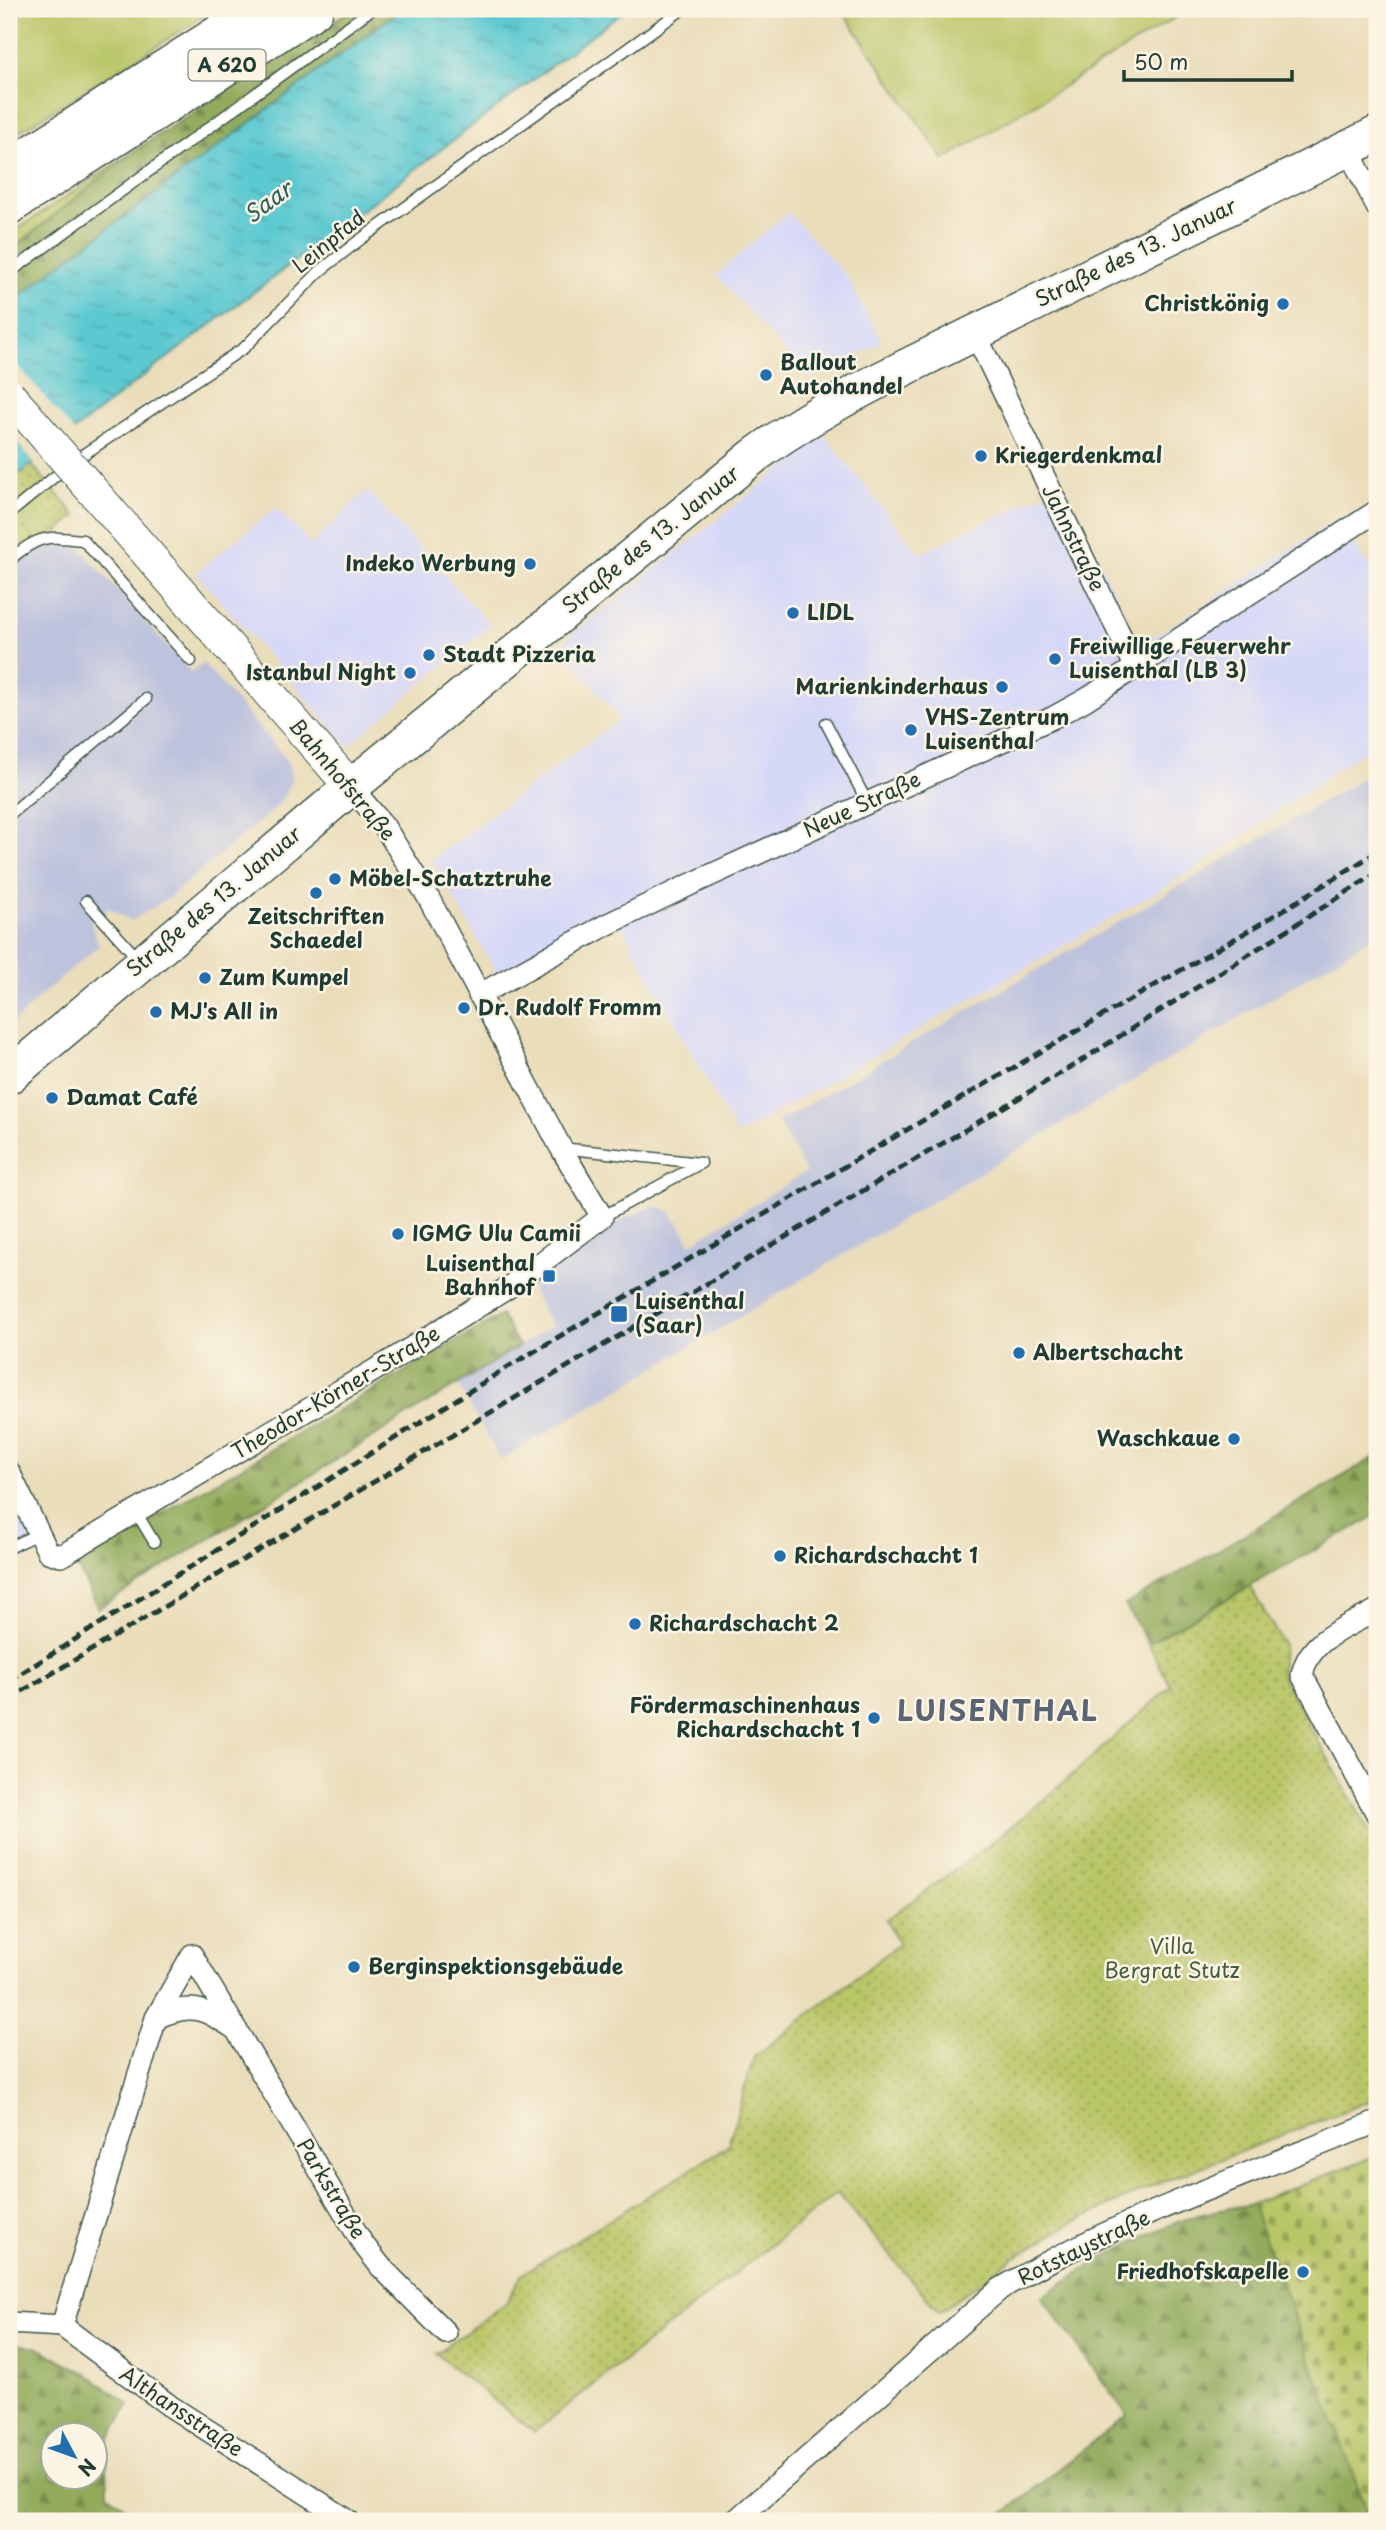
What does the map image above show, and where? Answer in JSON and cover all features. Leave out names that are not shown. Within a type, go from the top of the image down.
[{"type":"highway","name":"A 620","points":[[9,169],[260,9]]},
{"type":"highway","name":"A 620","points":[[9,205],[314,9]]},
{"type":"main road","name":"Straße des 13. Januar","points":[[9,1076],[351,787],[772,442],[838,401],[1363,141]]},
{"type":"main road","name":"Bahnhofstraße","points":[[9,395],[351,787]]},
{"type":"street","points":[[1363,141],[1377,207]]},
{"type":"street","name":"Jahnstraße","points":[[975,333],[1136,668]]},
{"type":"street","name":"Neue Straße","points":[[479,995],[617,920],[1052,718],[1136,668],[1377,511]]},
{"type":"street","name":"Bahnhofstraße","points":[[351,787],[384,826],[428,897],[561,1148],[602,1217]]},
{"type":"street","name":"Theodor-Körner-Straße","points":[[39,1533],[48,1552],[61,1556],[509,1287],[602,1217]]},
{"type":"street","points":[[9,1472],[39,1533]]},
{"type":"street","points":[[1377,1610],[1317,1644],[1305,1660],[1302,1675],[1369,1779],[1377,1814]]},
{"type":"street","name":"Parkstraße","points":[[62,2326],[156,2018],[192,1955],[363,2244],[381,2267],[446,2333]]},
{"type":"street","name":"Parkstraße","points":[[156,2018],[176,2009],[195,2008],[212,2014],[236,2029]]},
{"type":"street","name":"Rotstaystraße","points":[[735,2521],[1000,2289],[1045,2262],[1085,2243],[1233,2179],[1377,2122]]},
{"type":"street","points":[[9,2323],[62,2326]]},
{"type":"street","name":"Althansstraße","points":[[62,2326],[119,2370],[209,2432],[349,2521]]},
{"type":"lane","points":[[9,273],[372,9]]},
{"type":"lane","name":"Leinpfad","points":[[9,514],[75,460],[244,348],[320,271],[361,239],[683,9]]},
{"type":"lane","points":[[9,560],[27,545],[50,536],[83,540],[191,661]]},
{"type":"lane","points":[[9,815],[146,699]]},
{"type":"lane","points":[[826,723],[867,802]]},
{"type":"lane","points":[[86,901],[142,963]]},
{"type":"lane","points":[[561,1148],[701,1163],[602,1217]]},
{"type":"lane","points":[[136,1512],[154,1542]]},
{"type":"lane","points":[[9,1548],[39,1533]]},
{"type":"shaded area","points":[[788,212],[847,277],[882,342],[809,379],[716,275]]},
{"type":"shaded area","points":[[824,435],[919,554],[1063,485],[1140,646],[1338,519],[1377,578],[1377,742],[1187,874],[737,1135],[613,911],[497,973],[432,860],[620,719],[559,645]]},
{"type":"shaded area","points":[[367,490],[490,625],[348,746],[196,573],[275,508],[312,544]]},
{"type":"shaded area","points":[[54,545],[80,548],[191,673],[203,663],[282,754],[289,764],[291,781],[287,793],[274,809],[168,898],[131,921],[109,908],[91,923],[99,946],[41,995],[9,1027],[9,572],[33,554]]},
{"type":"shaded area","points":[[1377,770],[1377,935],[501,1460],[457,1383],[552,1326],[531,1289],[540,1277],[590,1239],[626,1218],[654,1206],[669,1210],[675,1220],[678,1219],[690,1244],[806,1172],[778,1122]]},
{"type":"shaded area","points":[[17,1512],[36,1553],[9,1567],[9,1516]]},
{"type":"green space","points":[[9,9],[216,9],[9,138]]},
{"type":"green space","points":[[352,9],[402,9],[54,269],[9,306],[9,252],[134,151]]},
{"type":"green space","points":[[841,9],[1189,9],[944,160]]},
{"type":"green space","points":[[134,151],[9,252],[9,235]]},
{"type":"green space","points":[[31,464],[76,516],[9,572],[9,482]]},
{"type":"green space","points":[[501,1315],[519,1346],[98,1608],[76,1564]]},
{"type":"green space","points":[[1377,1456],[1377,1515],[1148,1643],[1125,1605]]},
{"type":"green space","name":"Villa Bergrat Stutz","points":[[1250,1587],[1283,1644],[1281,1675],[1377,1845],[1377,2098],[1148,2188],[1072,2223],[1012,2259],[939,2312],[837,2193],[534,2432],[436,2354],[506,2303],[522,2274],[728,2146],[754,2057],[899,1944],[886,1920],[989,1845],[1061,1785],[1171,1686],[1148,1643]]},
{"type":"green space","points":[[1377,2155],[1377,2521],[1371,2521],[1252,2204]]},
{"type":"green space","points":[[1252,2204],[1371,2521],[994,2521],[1127,2415],[1042,2297],[1094,2263],[1150,2234],[1197,2216]]},
{"type":"green space","points":[[9,2343],[36,2347],[88,2374],[129,2404],[108,2441],[108,2422],[38,2422],[38,2492],[108,2492],[140,2521],[9,2521]]},
{"type":"water","name":"Saar","points":[[402,9],[626,9],[141,378],[9,482],[9,306],[54,269]]},
{"type":"pier","points":[[9,355],[76,434],[36,465],[9,434]]},
{"type":"railway","points":[[9,1681],[508,1367],[874,1149],[1262,923],[1377,852]]},
{"type":"railway","points":[[9,1699],[1076,1064],[1377,873]]},
{"type":"place","name":"Christkönig","points":[[1283,304]]},
{"type":"place","name":"Ballout Autohandel","points":[[766,375]]},
{"type":"place","name":"Kriegerdenkmal","points":[[981,456]]},
{"type":"place","name":"Indeko Werbung","points":[[530,564]]},
{"type":"place","name":"LIDL","points":[[793,613]]},
{"type":"place","name":"Stadt Pizzeria","points":[[429,655]]},
{"type":"place","name":"Freiwillige Feuerwehr Luisenthal (LB 3)","points":[[1055,659]]},
{"type":"place","name":"Istanbul Night","points":[[410,673]]},
{"type":"place","name":"Marienkinderhaus","points":[[1002,687]]},
{"type":"place","name":"VHS-Zentrum Luisenthal","points":[[911,730]]},
{"type":"place","name":"Möbel-Schatztruhe","points":[[335,879]]},
{"type":"place","name":"Zeitschriften Schaedel","points":[[316,893]]},
{"type":"place","name":"Zum Kumpel","points":[[205,978]]},
{"type":"place","name":"Dr. Rudolf Fromm","points":[[464,1008]]},
{"type":"place","name":"MJ's All in","points":[[156,1012]]},
{"type":"place","name":"Damat Café","points":[[52,1098]]},
{"type":"place","name":"IGMG Ulu Camii","points":[[398,1234]]},
{"type":"place","name":"Luisenthal Bahnhof","points":[[549,1276]]},
{"type":"place","name":"Luisenthal (Saar)","points":[[619,1314]]},
{"type":"place","name":"Albertschacht","points":[[1019,1353]]},
{"type":"place","name":"Waschkaue","points":[[1234,1439]]},
{"type":"place","name":"Richardschacht 1","points":[[780,1556]]},
{"type":"place","name":"Richardschacht 2","points":[[635,1624]]},
{"type":"place","name":"Fördermaschinenhaus Richardschacht 1","points":[[874,1718]]},
{"type":"place","name":"Berginspektionsgebäude","points":[[354,1967]]},
{"type":"place","name":"Friedhofskapelle","points":[[1303,2272]]},
{"type":"district","name":"LUISENTHAL","points":[[998,1711]]}]
